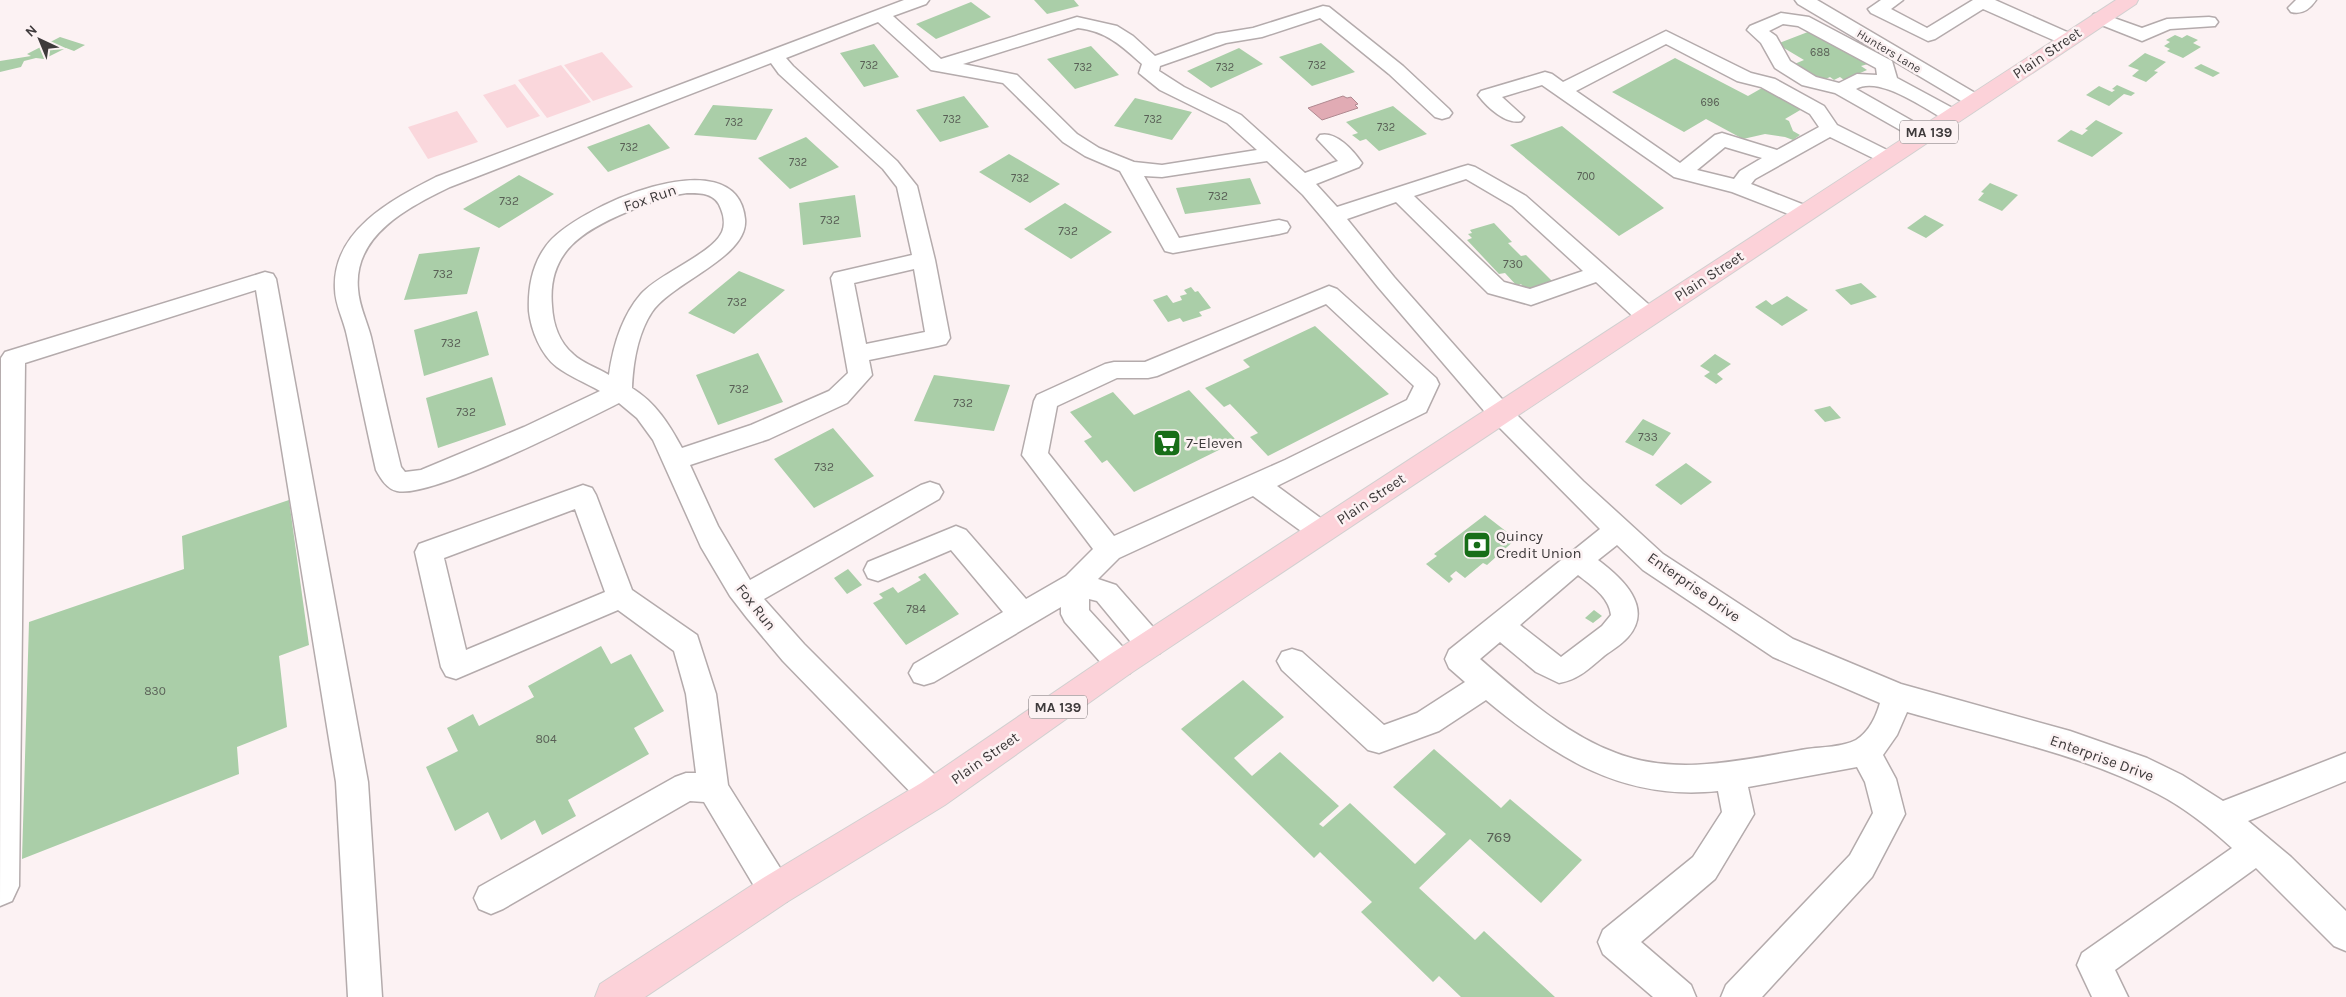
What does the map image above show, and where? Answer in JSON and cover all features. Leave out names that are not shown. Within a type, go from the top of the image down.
[{"type":"main road","name":"Plain Street","points":[[613,997],[775,890],[933,794],[1150,644],[2129,0]]},
{"type":"street","points":[[620,392],[533,434],[424,480],[399,482],[388,470],[357,326],[346,288],[347,268],[352,255],[360,242],[382,218],[405,202],[443,182],[774,54],[920,0]]},
{"type":"street","name":"Hunters Lane","points":[[1804,0],[1975,101]]},
{"type":"street","points":[[1894,0],[1877,9],[1928,35],[1985,1],[2067,39]]},
{"type":"street","points":[[938,66],[1077,22],[1096,23],[1116,31],[1152,63],[1223,38],[1256,33],[1323,11],[1396,70],[1442,113]]},
{"type":"street","points":[[880,14],[938,66],[995,74],[1010,79],[1070,138],[1092,152],[1128,167],[1162,171],[1272,154]]},
{"type":"street","points":[[1888,81],[1885,65],[1803,21],[1781,18],[1756,30],[1769,40],[1782,64],[1809,81],[1842,89],[1923,135]]},
{"type":"street","points":[[2100,18],[2142,35],[2167,24],[2209,22]]},
{"type":"street","points":[[1562,90],[1666,38],[1744,77],[1768,84],[1817,110],[1830,129],[1888,158]]},
{"type":"street","points":[[774,54],[786,70],[890,165],[907,186],[924,260],[938,338],[855,354]]},
{"type":"street","name":"Enterprise Drive","points":[[1152,63],[1148,73],[1159,82],[1175,92],[1230,116],[1246,128],[1301,182],[1333,216],[1386,282],[1500,413],[1574,488],[1653,562],[1783,648],[1896,696],[2026,731],[2136,768],[2171,786],[2220,817],[2280,868],[2346,934]]},
{"type":"street","points":[[1842,89],[1857,80],[1888,81],[1953,116]]},
{"type":"street","points":[[1739,187],[1747,176],[1830,129]]},
{"type":"street","points":[[1301,182],[1352,163],[1326,139]]},
{"type":"street","points":[[1681,173],[1722,139],[1779,158]]},
{"type":"street","points":[[1128,167],[1174,246],[1279,227]]},
{"type":"street","points":[[1333,216],[1468,171],[1519,201],[1647,316]]},
{"type":"street","name":"Fox Run","points":[[620,392],[620,376],[634,325],[648,300],[672,281],[724,246],[734,230],[735,220],[730,203],[718,191],[706,188],[678,187],[643,197],[581,226],[564,238],[550,256],[543,275],[540,294],[541,318],[549,341],[564,361],[640,404],[649,414],[675,460],[710,538],[746,596],[802,662],[874,732],[933,794]]},
{"type":"street","points":[[1400,194],[1496,288],[1531,297],[1599,273]]},
{"type":"street","points":[[675,460],[760,432],[838,397],[860,375],[842,278],[924,260]]},
{"type":"street","points":[[0,890],[3,886],[7,358],[265,280],[352,782],[365,997]]},
{"type":"street","points":[[924,673],[1076,584],[1109,550],[1255,484],[1417,406],[1427,384],[1330,294],[1148,370],[1114,370],[1046,401],[1035,455],[1109,550]]},
{"type":"street","points":[[1255,484],[1321,532]]},
{"type":"street","points":[[746,596],[930,492]]},
{"type":"street","points":[[621,597],[456,667],[429,552],[583,495],[621,597],[687,644],[701,694],[713,788],[775,890]]},
{"type":"street","points":[[1619,529],[1578,560],[1460,658],[1513,705],[1553,733],[1608,764],[1637,775],[1665,779],[1730,776],[1756,773],[1864,751],[1880,738],[1894,712],[1896,696]]},
{"type":"street","points":[[878,570],[956,537],[1023,616]]},
{"type":"street","points":[[1500,625],[1546,664],[1559,671],[1564,670],[1620,627],[1625,617],[1625,608],[1617,593],[1578,560]]},
{"type":"street","points":[[1076,584],[1106,593],[1150,644]]},
{"type":"street","points":[[1076,584],[1075,614],[1120,664]]},
{"type":"street","points":[[1292,661],[1379,740],[1428,722],[1488,683]]},
{"type":"street","points":[[1738,997],[1860,866],[1889,814],[1880,779],[1864,751]]},
{"type":"street","points":[[2220,817],[2346,767]]},
{"type":"street","points":[[1679,997],[1615,942],[1704,868],[1738,814],[1730,776]]},
{"type":"street","points":[[491,898],[686,787],[713,788]]},
{"type":"street","points":[[2111,997],[2094,965],[2257,849]]},
{"type":"lane","points":[[1514,117],[1488,95],[1545,78],[1681,173],[1739,187],[1804,213]]},
{"type":"shaded area","points":[[602,52],[633,87],[593,101],[564,65]]},
{"type":"shaded area","points":[[561,65],[591,102],[547,118],[518,80]]},
{"type":"shaded area","points":[[515,84],[540,116],[507,128],[483,95]]},
{"type":"shaded area","points":[[1343,96],[1351,97],[1358,104],[1355,105],[1358,108],[1322,120],[1308,108]]},
{"type":"shaded area","points":[[457,111],[478,142],[428,159],[408,127]]},
{"type":"building","points":[[1034,0],[1074,0],[1079,6],[1047,14]]},
{"type":"building","points":[[971,2],[991,17],[936,39],[916,24]]},
{"type":"building","points":[[1813,30],[1868,64],[1861,66],[1867,70],[1844,80],[1840,77],[1834,80],[1830,77],[1819,82],[1792,65],[1804,60],[1777,44]]},
{"type":"building","points":[[2175,35],[2182,38],[2187,35],[2198,40],[2193,43],[2201,47],[2183,58],[2167,51],[2170,49],[2164,46],[2170,42],[2166,40]]},
{"type":"building","points":[[60,37],[85,45],[74,51],[66,48],[44,59],[36,58],[24,61],[21,67],[0,72],[0,61],[31,56],[27,54]]},
{"type":"building","points":[[1321,43],[1355,72],[1312,86],[1279,57]]},
{"type":"building","points":[[874,44],[899,77],[864,87],[840,53]]},
{"type":"building","points":[[1091,46],[1119,75],[1075,89],[1047,59]]},
{"type":"building","points":[[1239,48],[1263,64],[1211,88],[1187,71]]},
{"type":"building","points":[[2145,53],[2166,62],[2154,71],[2158,72],[2146,82],[2132,76],[2139,70],[2128,66]]},
{"type":"building","points":[[1675,58],[1748,96],[1762,88],[1802,109],[1785,119],[1789,121],[1793,131],[1800,135],[1793,140],[1765,134],[1743,139],[1706,119],[1684,132],[1612,92]]},
{"type":"building","points":[[2201,64],[2220,73],[2213,77],[2194,68]]},
{"type":"building","points":[[2117,85],[2135,93],[2131,96],[2124,94],[2109,106],[2086,95],[2099,86],[2112,92],[2115,90],[2112,89]]},
{"type":"building","points":[[964,96],[989,127],[940,142],[916,110]]},
{"type":"building","points":[[1135,98],[1192,112],[1172,140],[1114,126]]},
{"type":"building","points":[[713,105],[773,109],[756,140],[694,135]]},
{"type":"building","points":[[1393,106],[1427,134],[1379,151],[1366,139],[1360,141],[1352,135],[1358,133],[1346,122]]},
{"type":"building","points":[[2096,120],[2123,133],[2092,157],[2057,141],[2071,130],[2082,135],[2088,130],[2085,129]]},
{"type":"building","points":[[649,124],[670,148],[608,172],[587,147]]},
{"type":"building","points":[[1562,126],[1664,208],[1619,236],[1510,145]]},
{"type":"building","points":[[806,137],[839,167],[790,189],[758,158]]},
{"type":"building","points":[[1009,154],[1060,184],[1030,203],[979,172]]},
{"type":"building","points":[[519,175],[554,194],[499,228],[463,209]]},
{"type":"building","points":[[1250,178],[1261,204],[1185,214],[1176,188]]},
{"type":"building","points":[[1990,183],[2018,195],[2002,211],[1978,200],[1984,193],[1981,192]]},
{"type":"building","points":[[855,195],[861,237],[803,245],[799,203]]},
{"type":"building","points":[[1065,203],[1112,232],[1071,259],[1024,229]]},
{"type":"building","points":[[1925,215],[1944,225],[1926,238],[1907,228]]},
{"type":"building","points":[[1494,223],[1512,242],[1508,243],[1521,256],[1526,255],[1555,284],[1528,293],[1521,284],[1517,286],[1505,273],[1499,274],[1467,240],[1472,238],[1468,234],[1472,233],[1470,230]]},
{"type":"building","points":[[480,247],[467,294],[404,300],[419,254]]},
{"type":"building","points":[[739,271],[785,290],[734,334],[688,313]]},
{"type":"building","points":[[1861,283],[1877,297],[1851,305],[1835,290]]},
{"type":"building","points":[[1191,287],[1195,292],[1198,291],[1211,308],[1199,312],[1202,316],[1183,322],[1180,318],[1168,322],[1153,300],[1167,295],[1173,303],[1182,300],[1180,296],[1187,294],[1184,290]]},
{"type":"building","points":[[1787,296],[1808,310],[1782,326],[1755,307],[1766,300],[1772,305]]},
{"type":"building","points":[[477,311],[489,355],[424,376],[414,330]]},
{"type":"building","points":[[1315,326],[1389,394],[1268,456],[1250,437],[1258,433],[1230,404],[1224,407],[1205,388],[1250,367],[1243,360]]},
{"type":"building","points":[[758,353],[783,402],[718,425],[696,375]]},
{"type":"building","points":[[1715,354],[1731,364],[1717,374],[1723,379],[1716,384],[1704,376],[1710,372],[1700,366]]},
{"type":"building","points":[[934,375],[1010,385],[994,431],[914,421]]},
{"type":"building","points":[[492,377],[506,425],[438,448],[426,398]]},
{"type":"building","points":[[1189,390],[1237,441],[1134,492],[1107,460],[1102,463],[1084,441],[1092,437],[1070,412],[1113,392],[1134,415]]},
{"type":"building","points":[[1830,406],[1841,418],[1825,422],[1814,410]]},
{"type":"building","points":[[1643,419],[1671,433],[1653,456],[1625,442]]},
{"type":"building","points":[[833,428],[874,476],[814,508],[774,459]]},
{"type":"building","points":[[1686,463],[1712,482],[1681,505],[1655,485]]},
{"type":"building","points":[[289,500],[309,645],[279,656],[287,727],[237,747],[239,774],[22,859],[29,622],[184,569],[182,536]]},
{"type":"building","name":"Quincy Credit Union","points":[[1485,515],[1516,539],[1487,565],[1483,563],[1465,578],[1456,571],[1450,576],[1453,579],[1449,583],[1426,564],[1437,556],[1434,554]]},
{"type":"building","points":[[848,569],[862,585],[847,594],[834,578]]},
{"type":"building","points":[[925,573],[959,614],[906,645],[873,603],[883,598],[879,594],[893,587],[898,593],[921,580],[918,577]]},
{"type":"building","points":[[1594,610],[1602,616],[1593,623],[1585,618]]},
{"type":"building","points":[[601,646],[611,664],[631,654],[664,711],[634,728],[649,754],[568,800],[576,816],[542,835],[535,820],[501,840],[488,812],[455,831],[426,767],[458,751],[447,728],[473,714],[479,726],[534,697],[528,686]]},
{"type":"building","points":[[1243,680],[1284,717],[1234,758],[1252,776],[1280,752],[1339,806],[1319,824],[1323,827],[1350,803],[1415,864],[1446,834],[1393,787],[1434,749],[1501,808],[1510,799],[1582,860],[1541,903],[1470,839],[1419,888],[1475,940],[1484,931],[1555,997],[1461,997],[1439,976],[1433,982],[1361,912],[1372,902],[1320,852],[1314,858],[1181,729]]},
{"type":"place","name":"7-Eleven","points":[[1167,443]]},
{"type":"place","name":"Quincy Credit Union","points":[[1477,545]]}]
